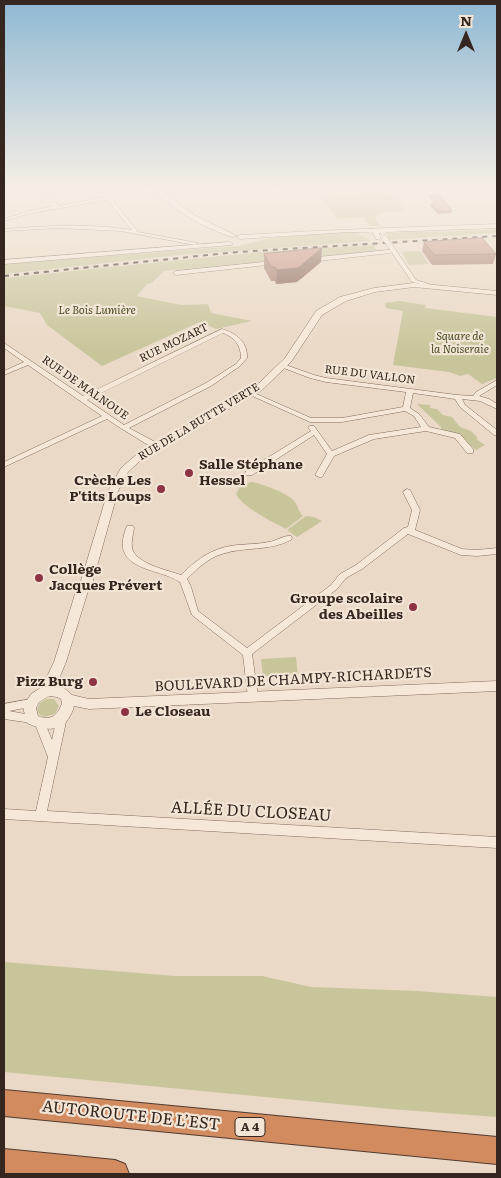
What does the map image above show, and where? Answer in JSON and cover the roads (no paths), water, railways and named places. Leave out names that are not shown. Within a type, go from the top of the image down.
[{"type":"highway","name":"AUTOROUTE DE L’EST","points":[[4,1103],[497,1151]]},
{"type":"highway","points":[[4,1164],[115,1174]]},
{"type":"street","points":[[4,262],[217,243]]},
{"type":"street","points":[[384,243],[407,277],[414,283]]},
{"type":"street","points":[[386,243],[414,283]]},
{"type":"street","points":[[304,260],[389,252]]},
{"type":"street","points":[[176,273],[276,263]]},
{"type":"street","points":[[399,286],[409,282],[407,277]]},
{"type":"street","name":"RUE DE LA BUTTE VERTE","points":[[58,694],[60,662],[82,591],[86,584],[113,491],[124,470],[139,456],[250,393],[283,366],[295,352],[314,319],[324,310],[343,299],[364,292],[414,283],[497,293]]},
{"type":"street","name":"RUE MOZART","points":[[83,399],[222,331],[233,334],[238,340],[244,351],[244,358],[239,364],[223,375],[124,428]]},
{"type":"street","name":"RUE DE MALNOUE","points":[[4,345],[124,428],[156,446]]},
{"type":"street","points":[[4,373],[29,362]]},
{"type":"street","name":"RUE DU VALLON","points":[[283,366],[312,377],[456,397]]},
{"type":"street","points":[[475,397],[478,392],[497,382]]},
{"type":"street","points":[[406,409],[410,391]]},
{"type":"street","points":[[250,393],[310,420],[342,420],[406,409],[418,415],[426,429]]},
{"type":"street","points":[[456,397],[475,397],[486,400],[497,407]]},
{"type":"street","points":[[456,397],[462,406],[497,433]]},
{"type":"street","points":[[4,465],[108,416]]},
{"type":"street","points":[[310,420],[314,432],[324,441],[331,454]]},
{"type":"street","points":[[319,475],[331,454],[372,437],[426,429],[457,436],[470,451]]},
{"type":"street","points":[[249,473],[314,432]]},
{"type":"street","points":[[407,492],[416,510],[411,531]]},
{"type":"street","points":[[130,528],[127,548],[133,559],[145,566],[182,579],[187,587],[190,604],[194,613],[247,654],[253,697]]},
{"type":"street","points":[[247,654],[334,588],[348,573],[360,567],[407,530],[461,552],[497,551]]},
{"type":"street","points":[[182,579],[199,563],[220,551],[266,547],[279,544],[288,538]]},
{"type":"street","name":"BOULEVARD DE CHAMPY-RICHARDETS","points":[[58,694],[90,704],[497,686]]},
{"type":"street","points":[[40,817],[53,756],[69,705],[58,694],[35,698],[31,703],[29,711],[53,756]]},
{"type":"street","points":[[4,708],[31,703]]},
{"type":"street","name":"BOULEVARD DE CHAMPY-RICHARDETS","points":[[65,715],[90,704]]},
{"type":"street","points":[[4,715],[51,724],[65,715]]},
{"type":"street","name":"ALLÉE DU CLOSEAU","points":[[4,814],[497,843]]},
{"type":"railway","points":[[4,276],[238,252],[384,243]]},
{"type":"place","name":"Salle Stéphane Hessel","points":[[189,473]]},
{"type":"place","name":"Crèche Les P'tits Loups","points":[[161,489]]},
{"type":"place","name":"Collège Jacques Prévert","points":[[39,578]]},
{"type":"place","name":"Groupe scolaire des Abeilles","points":[[413,607]]},
{"type":"place","name":"Pizz Burg","points":[[93,682]]},
{"type":"place","name":"Le Closeau","points":[[125,712]]},
{"type":"park label","name":"Le Bois Lumière","points":[[97,311]]},
{"type":"park label","name":"Square de la Noiseraie","points":[[460,343]]}]
